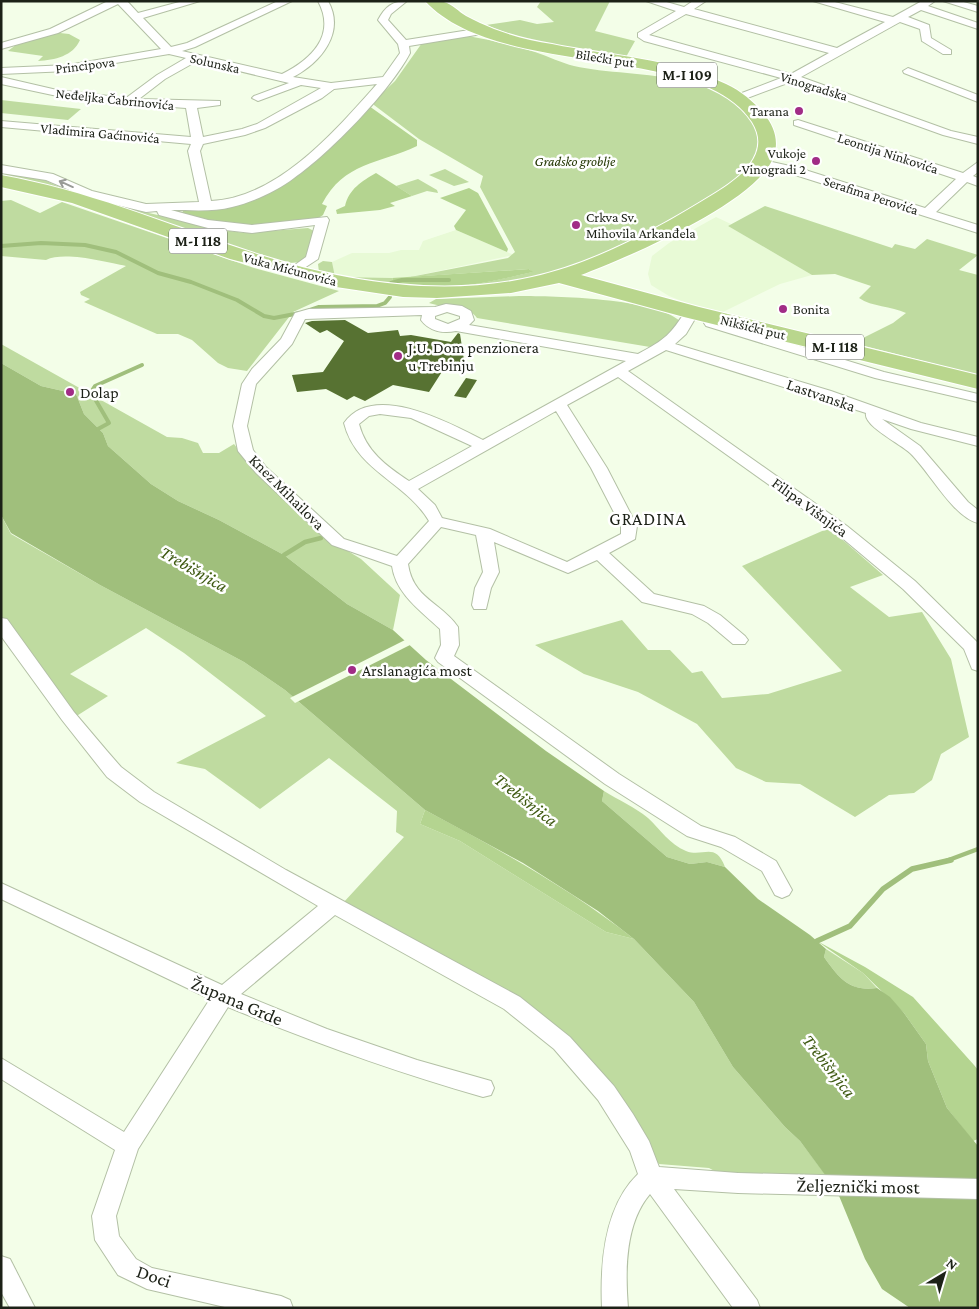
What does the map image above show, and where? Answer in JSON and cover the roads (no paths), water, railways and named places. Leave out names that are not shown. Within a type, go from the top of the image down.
[{"type":"main road","name":"Bilećki put","points":[[433,1],[460,20],[482,31],[536,46],[664,69],[706,81],[738,98],[755,114],[768,135],[767,152],[763,164]]},
{"type":"main road","points":[[557,276],[603,260],[735,190],[754,175],[763,164]]},
{"type":"main road","name":"Vuka Mićunovića","points":[[1,181],[57,193],[292,272],[332,282],[397,291],[444,293],[488,290],[534,283],[557,276]]},
{"type":"main road","points":[[652,235],[632,252],[627,266],[639,290],[665,304]]},
{"type":"main road","name":"Nikšićki put","points":[[557,276],[665,304],[692,315],[978,382]]},
{"type":"main road","name":"M-I 118","points":[[488,290],[590,294],[665,304]]},
{"type":"street","points":[[1,46],[54,30],[116,1]]},
{"type":"street","name":"Solunska","points":[[120,1],[169,51],[300,82],[331,86]]},
{"type":"street","points":[[135,17],[194,1]]},
{"type":"street","name":"Principova","points":[[1,71],[68,68],[191,46],[287,1]]},
{"type":"street","points":[[283,78],[311,62],[321,51],[329,24],[327,6],[323,1]]},
{"type":"street","points":[[1,169],[50,177],[88,194],[146,208],[181,210],[206,204],[230,204],[249,197],[270,188],[291,175],[347,125],[398,66],[405,53],[403,44],[383,20],[387,12],[402,1]]},
{"type":"street","points":[[651,1],[839,52]]},
{"type":"street","points":[[685,11],[701,1]]},
{"type":"street","points":[[818,1],[925,27],[926,39],[947,52]]},
{"type":"street","points":[[948,1],[978,9]]},
{"type":"street","points":[[738,98],[792,78],[926,4],[978,26]]},
{"type":"street","name":"Vinogradska","points":[[685,11],[642,35],[648,39],[813,83],[947,133],[978,141]]},
{"type":"street","points":[[403,44],[482,31]]},
{"type":"street","points":[[128,102],[161,76],[194,58]]},
{"type":"street","points":[[908,71],[978,99]]},
{"type":"street","name":"Neđeljka Čabrinovića","points":[[1,80],[45,92],[191,107],[198,141],[194,150],[206,204]]},
{"type":"street","points":[[331,86],[384,80]]},
{"type":"street","points":[[258,98],[300,82]]},
{"type":"street","name":"Vladimira Gaćinovića","points":[[1,124],[198,141],[245,132],[261,126],[318,96],[331,86]]},
{"type":"street","points":[[191,107],[216,103]]},
{"type":"street","name":"Leontija Ninkovića","points":[[798,124],[978,182]]},
{"type":"street","name":"Serafima Perovića","points":[[763,164],[796,170],[978,229]]},
{"type":"street","points":[[926,213],[978,165]]},
{"type":"street","points":[[181,210],[208,224],[252,229],[323,220],[312,259],[292,272]]},
{"type":"street","name":"Knez Mihailova","points":[[400,563],[338,542],[261,470],[246,451],[240,426],[249,384],[256,372],[286,341],[300,316],[309,313],[434,311],[452,308],[466,314],[467,317],[464,323],[455,327],[641,359]]},
{"type":"street","points":[[408,488],[665,346],[676,337],[692,315]]},
{"type":"street","name":"Nikšićki put","points":[[692,315],[880,375],[978,398]]},
{"type":"street","name":"Lastvanska","points":[[665,346],[826,394],[871,412],[978,442]]},
{"type":"street","name":"Filipa Višnjića","points":[[620,372],[841,529],[909,585],[972,647],[978,665]]},
{"type":"street","points":[[559,404],[599,468],[629,526],[629,536],[568,568],[484,533],[447,521],[438,522],[400,563],[400,574],[407,587],[426,608],[449,627],[450,645],[444,658],[612,779],[694,831],[728,842],[769,866],[782,890]]},
{"type":"street","points":[[438,522],[429,508],[408,488],[370,460],[352,429],[351,423],[363,412],[374,410],[414,414],[483,446]]},
{"type":"street","points":[[871,412],[874,420],[915,449],[928,462],[962,505],[978,518]]},
{"type":"street","points":[[480,604],[483,588],[491,572],[484,533]]},
{"type":"street","points":[[599,553],[648,598],[698,610],[739,640]]},
{"type":"street","points":[[1,623],[68,716],[114,772],[147,797],[230,848],[512,1003],[562,1043],[606,1093],[626,1121],[640,1148],[651,1177],[748,1308]]},
{"type":"street","name":"Župana Grde","points":[[1,890],[224,996],[318,1035],[416,1069],[483,1088]]},
{"type":"street","name":"Doci","points":[[281,1308],[147,1278],[127,1266],[107,1240],[104,1216],[128,1146],[224,996],[334,905]]},
{"type":"street","points":[[1,1067],[128,1146]]},
{"type":"street","points":[[615,1308],[613,1288],[620,1229],[631,1201],[651,1177]]},
{"type":"street","name":"Željeznički most","points":[[651,1177],[738,1183],[978,1188]]},
{"type":"street","points":[[1,1267],[24,1308]]},
{"type":"water","name":"Trebišnjica","points":[[1,363],[41,386],[76,394],[84,414],[103,433],[108,446],[151,484],[178,501],[219,520],[284,555],[347,604],[393,630],[426,660],[546,751],[604,791],[602,801],[667,857],[690,864],[707,862],[725,867],[758,899],[810,935],[826,949],[824,957],[846,982],[859,988],[877,988],[890,997],[926,1044],[928,1061],[947,1108],[978,1146],[978,1308],[910,1308],[882,1289],[865,1259],[837,1191],[800,1141],[785,1127],[733,1067],[694,1002],[634,939],[598,911],[523,863],[425,810],[285,690],[244,662],[100,585],[11,533],[1,515]]},
{"type":"waterway","points":[[1,246],[41,243],[85,245],[116,252],[158,273],[191,282],[237,300],[264,316],[274,318],[300,313]]},
{"type":"waterway","points":[[390,287],[391,283],[402,280],[449,280]]},
{"type":"waterway","points":[[310,310],[319,307],[377,306],[385,303],[390,297]]},
{"type":"waterway","points":[[98,429],[109,423],[91,392],[95,386],[142,365]]},
{"type":"waterway","points":[[284,555],[305,542],[321,538]]},
{"type":"waterway","points":[[946,861],[978,849]]},
{"type":"waterway","points":[[817,941],[850,926],[883,889],[912,869],[951,860]]},
{"type":"place","name":"Tarana","points":[[799,111]]},
{"type":"place","name":"Vukoje -Vinogradi 2","points":[[816,161]]},
{"type":"place","name":"Crkva Sv. Mihovila Arkanđela","points":[[576,225]]},
{"type":"place","name":"Bonita","points":[[783,309]]},
{"type":"place","name":"J.U. Dom penzionera u Trebinju","points":[[398,356]]},
{"type":"place","name":"Dolap","points":[[70,392]]},
{"type":"place","name":"Arslanagića most","points":[[352,670]]},
{"type":"district","name":"GRADINA","points":[[648,519]]},
{"type":"park label","name":"Gradsko groblje","points":[[575,161]]}]
